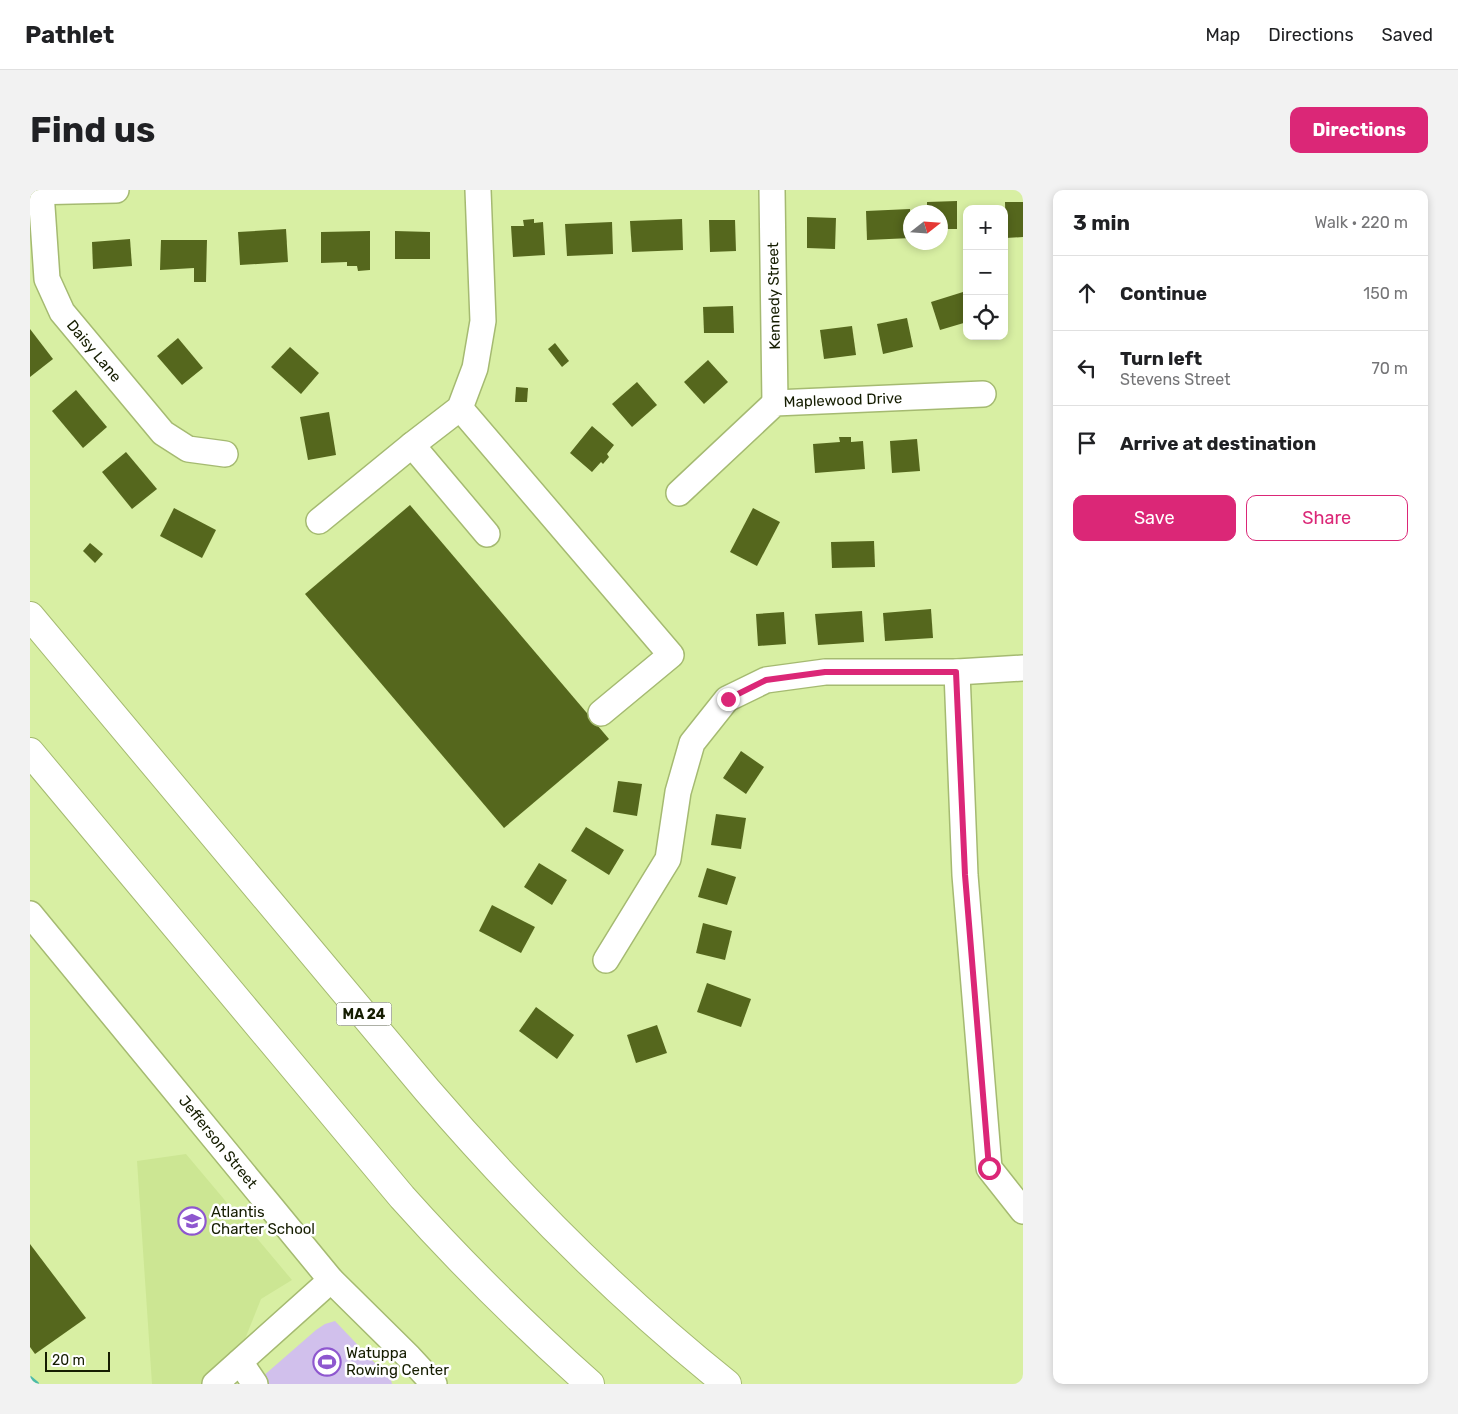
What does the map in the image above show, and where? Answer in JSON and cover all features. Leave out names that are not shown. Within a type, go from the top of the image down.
[{"type":"highway","name":"MA 24","points":[[30,616],[479,1150],[589,1264],[648,1318],[727,1384]]},
{"type":"highway","points":[[30,752],[409,1204],[456,1256],[512,1312],[590,1384]]},
{"type":"street","points":[[36,192],[116,190]]},
{"type":"street","points":[[319,521],[460,408],[475,368],[484,320],[478,190]]},
{"type":"street","name":"Kennedy Street","points":[[772,190],[775,402]]},
{"type":"street","name":"Daisy Lane","points":[[36,192],[47,279],[62,312],[163,434],[188,449],[225,454]]},
{"type":"street","name":"Maplewood Drive","points":[[679,493],[775,402],[983,394]]},
{"type":"street","points":[[460,408],[671,655],[601,713]]},
{"type":"street","points":[[412,445],[487,534]]},
{"type":"street","points":[[606,960],[668,859],[678,792],[692,743],[728,699],[766,680],[825,672],[956,672],[1023,668]]},
{"type":"street","points":[[956,672],[965,875],[989,1168],[1023,1210]]},
{"type":"street","name":"Jefferson Street","points":[[30,914],[331,1280],[434,1384]]},
{"type":"street","points":[[215,1384],[331,1280]]},
{"type":"street","points":[[240,1362],[255,1384]]},
{"type":"shaded area","name":"Atlantis Charter School","points":[[186,1154],[292,1280],[261,1299],[227,1384],[152,1384],[137,1161]]},
{"type":"shaded area","name":"Watuppa Rowing Center","points":[[335,1321],[391,1380],[392,1384],[254,1384],[316,1330],[325,1324]]},
{"type":"building","points":[[957,201],[957,229],[948,229],[948,205],[927,205],[927,202]]},
{"type":"building","points":[[1005,202],[1023,202],[1023,237],[1008,238],[1008,205],[1005,205]]},
{"type":"building","points":[[903,209],[903,238],[867,240],[866,211]]},
{"type":"building","points":[[807,217],[836,218],[835,249],[807,248]]},
{"type":"building","points":[[534,219],[534,223],[543,222],[545,255],[513,257],[511,226],[524,226],[523,220]]},
{"type":"building","points":[[682,219],[683,250],[632,252],[630,221]]},
{"type":"building","points":[[709,220],[735,220],[736,251],[710,252]]},
{"type":"building","points":[[612,222],[613,254],[567,256],[565,224]]},
{"type":"building","points":[[286,229],[288,262],[240,265],[238,232]]},
{"type":"building","points":[[370,231],[370,270],[358,271],[357,266],[347,266],[347,262],[321,263],[321,232]]},
{"type":"building","points":[[395,231],[430,232],[430,259],[395,259]]},
{"type":"building","points":[[130,239],[132,266],[93,269],[92,242]]},
{"type":"building","points":[[161,240],[207,240],[206,282],[194,282],[194,268],[160,270]]},
{"type":"building","points":[[963,292],[963,323],[940,330],[931,302]]},
{"type":"building","points":[[733,306],[734,333],[704,333],[703,307]]},
{"type":"building","points":[[907,318],[913,347],[883,354],[877,324]]},
{"type":"building","points":[[852,326],[856,355],[824,359],[820,330]]},
{"type":"building","points":[[30,329],[53,359],[30,377]]},
{"type":"building","points":[[178,338],[203,368],[182,385],[157,356]]},
{"type":"building","points":[[555,343],[569,361],[562,367],[548,349]]},
{"type":"building","points":[[290,347],[319,373],[301,394],[271,367]]},
{"type":"building","points":[[708,360],[728,382],[704,404],[684,382]]},
{"type":"building","points":[[637,382],[657,405],[632,427],[612,404]]},
{"type":"building","points":[[516,387],[528,388],[527,402],[515,402]]},
{"type":"building","points":[[76,390],[107,427],[83,448],[52,411]]},
{"type":"building","points":[[329,412],[336,455],[308,460],[300,417]]},
{"type":"building","points":[[592,426],[614,445],[607,454],[609,457],[603,464],[601,462],[592,472],[570,453]]},
{"type":"building","points":[[839,437],[851,437],[851,442],[863,441],[865,469],[815,473],[813,444],[840,442]]},
{"type":"building","points":[[917,439],[920,471],[892,473],[890,441]]},
{"type":"building","points":[[126,452],[157,489],[132,509],[102,472]]},
{"type":"building","points":[[410,505],[609,739],[504,828],[305,594]]},
{"type":"building","points":[[174,508],[216,530],[202,558],[160,536]]},
{"type":"building","points":[[753,508],[780,522],[757,566],[730,552]]},
{"type":"building","points":[[874,541],[875,567],[832,568],[831,542]]},
{"type":"building","points":[[90,543],[103,554],[95,563],[83,551]]},
{"type":"building","points":[[931,609],[933,638],[885,641],[883,613]]},
{"type":"building","points":[[862,611],[864,642],[818,645],[815,614]]},
{"type":"building","points":[[784,612],[786,644],[758,646],[756,614]]},
{"type":"building","points":[[741,751],[764,767],[746,794],[723,778]]},
{"type":"building","points":[[618,781],[642,784],[637,816],[613,812]]},
{"type":"building","points":[[716,814],[746,818],[741,849],[711,845]]},
{"type":"building","points":[[586,827],[624,850],[609,875],[571,851]]},
{"type":"building","points":[[539,863],[567,880],[552,905],[524,887]]},
{"type":"building","points":[[707,868],[736,877],[727,905],[698,897]]},
{"type":"building","points":[[492,905],[535,927],[521,953],[479,931]]},
{"type":"building","points":[[703,923],[732,931],[725,960],[696,953]]},
{"type":"building","points":[[707,983],[751,999],[741,1027],[697,1012]]},
{"type":"building","points":[[536,1007],[574,1035],[557,1059],[519,1031]]},
{"type":"building","points":[[657,1025],[667,1053],[636,1063],[627,1035]]},
{"type":"building","points":[[30,1244],[86,1318],[35,1354],[30,1347]]},
{"type":"waterway","points":[[30,1379],[36,1384]]},
{"type":"place","name":"Atlantis Charter School","points":[[192,1221]]},
{"type":"place","name":"Watuppa Rowing Center","points":[[327,1362]]},
{"type":"route","points":[[728,699],[766,680],[825,672],[956,672],[965,875],[989,1168]]}]
